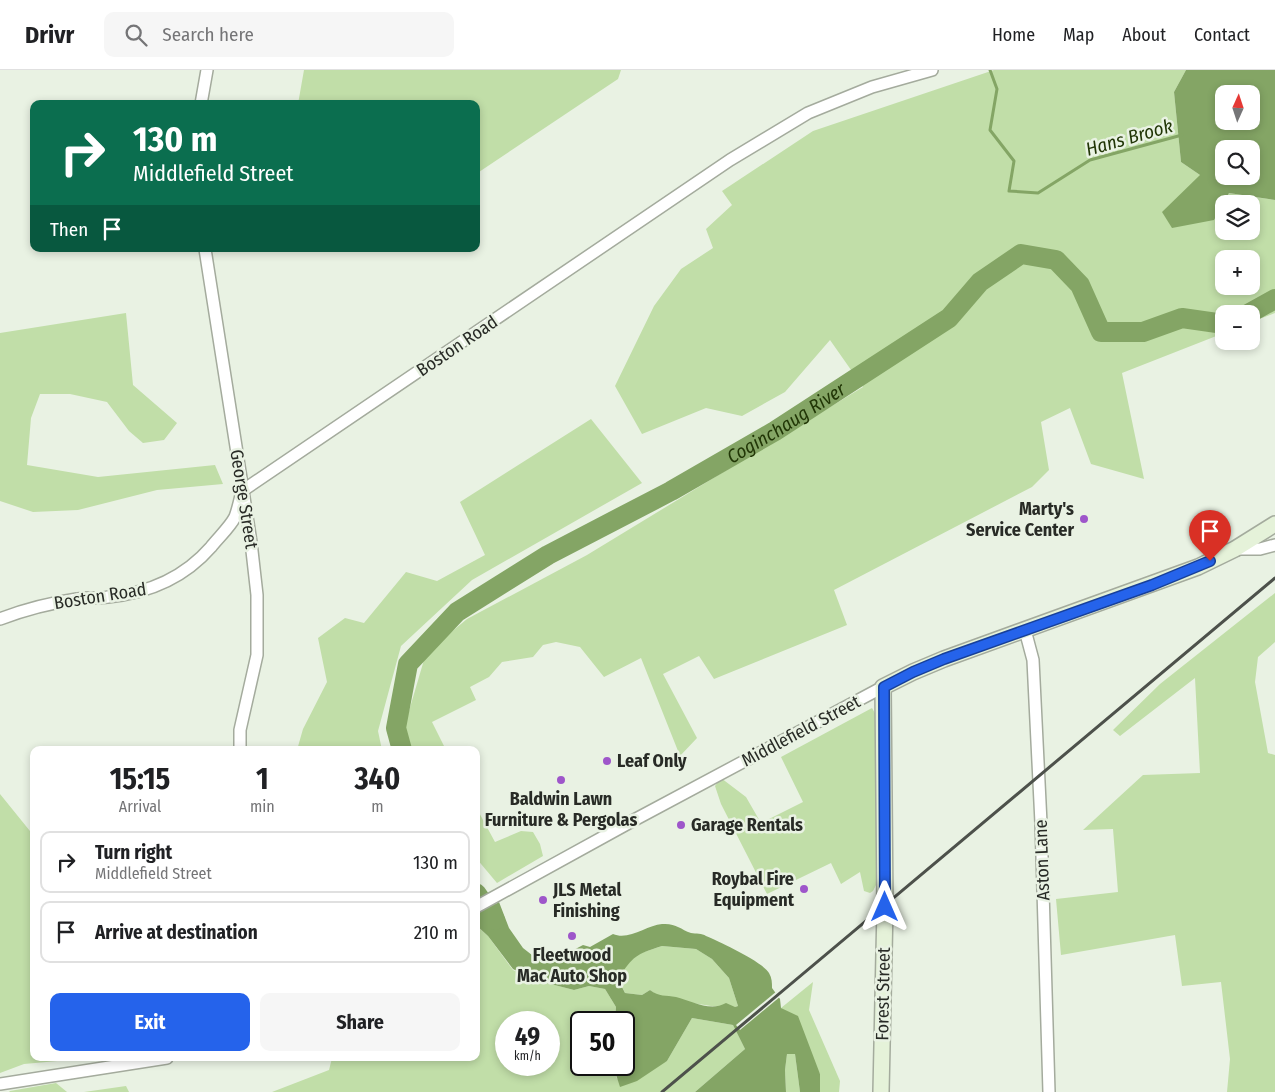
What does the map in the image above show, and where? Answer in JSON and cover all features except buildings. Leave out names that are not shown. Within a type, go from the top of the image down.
[{"type":"main road","name":"Middlefield Street","points":[[884,687],[944,659],[1198,567],[1236,549],[1275,524]]},
{"type":"main road","name":"Forest Street","points":[[881,1092],[885,907],[884,687]]},
{"type":"street","points":[[202,100],[207,70]]},
{"type":"street","name":"Boston Road","points":[[0,619],[47,604],[80,598],[106,598],[133,594],[159,586],[176,577],[192,566],[208,550],[234,519],[242,491],[722,166],[808,113],[872,87],[932,70]]},
{"type":"street","name":"George Street","points":[[205,252],[251,542],[257,595],[256,656],[240,730],[240,746]]},
{"type":"street","points":[[1236,549],[1260,549],[1275,545]]},
{"type":"street","name":"Aston Lane","points":[[1025,630],[1033,660],[1041,822],[1049,1092]]},
{"type":"street","name":"Middlefield Street","points":[[480,905],[884,687]]},
{"type":"street","points":[[0,1084],[148,1061]]},
{"type":"shaded area","points":[[304,70],[621,70],[618,79],[480,171],[480,100],[299,100]]},
{"type":"shaded area","points":[[994,70],[1186,70],[1174,92],[1181,162],[1200,175],[1213,220],[1215,217],[1215,240],[1260,240],[1260,198],[1275,200],[1275,313],[1260,319],[1260,305],[1215,305],[1215,337],[1122,373],[1144,479],[1091,464],[1070,408],[1041,422],[1049,470],[1032,487],[834,590],[847,625],[714,679],[699,656],[663,674],[697,738],[680,756],[641,658],[604,677],[580,647],[556,642],[543,645],[533,657],[502,662],[489,677],[470,687],[476,700],[432,722],[444,746],[409,746],[404,728],[426,653],[467,619],[587,555],[863,387],[830,340],[785,392],[742,416],[706,408],[642,434],[615,386],[654,306],[681,269],[713,248],[706,229],[732,205],[722,191],[813,131]]},
{"type":"shaded area","points":[[1186,70],[1275,70],[1275,200],[1260,198],[1260,195],[1229,193],[1228,195],[1215,195],[1214,220],[1172,228],[1162,212],[1200,175],[1181,162],[1174,92]]},
{"type":"shaded area","points":[[126,313],[133,385],[177,423],[164,440],[143,443],[129,431],[107,402],[70,394],[40,394],[31,418],[27,465],[98,477],[215,465],[223,484],[157,490],[78,510],[33,512],[0,501],[0,333]]},
{"type":"shaded area","points":[[591,419],[642,483],[472,580],[401,646],[378,731],[381,746],[298,746],[303,729],[327,682],[318,638],[345,618],[364,623],[406,572],[437,581],[485,555],[460,502]]},
{"type":"shaded area","points":[[1275,593],[1275,642],[1258,657],[1255,682],[1268,753],[1275,755],[1275,1092],[1227,1092],[1230,1059],[1221,982],[1182,986],[1175,935],[1061,955],[1056,899],[1118,892],[1113,829],[1083,830],[1143,775],[1200,773],[1195,678],[1120,736],[1113,730],[1160,684]]},
{"type":"shaded area","points":[[872,708],[876,715],[876,885],[873,891],[870,893],[864,891],[860,872],[841,884],[831,863],[767,894],[721,804],[715,786],[721,778],[746,797],[761,823],[803,802],[781,757]]},
{"type":"shaded area","points":[[0,794],[30,831],[30,1061],[58,1061],[24,1064],[0,1073]]},
{"type":"shaded area","points":[[480,814],[495,842],[521,831],[533,832],[540,844],[543,856],[497,883],[480,863]]},
{"type":"shaded area","points":[[499,902],[509,928],[523,948],[537,959],[551,962],[583,945],[590,947],[613,934],[625,936],[656,925],[671,924],[691,933],[703,934],[759,963],[769,973],[772,988],[780,999],[781,1008],[798,1016],[820,1074],[820,1092],[800,1092],[795,1054],[787,1054],[785,1070],[786,1092],[695,1092],[745,1049],[733,1025],[692,1018],[667,1061],[637,1081],[620,1087],[616,1076],[635,1076],[635,1011],[616,1011],[616,1007],[605,989],[589,986],[574,990],[535,980],[513,969],[488,936],[480,929],[480,913]],"holes":[[[662,946],[696,949],[712,959],[729,978],[738,1006],[735,1007],[726,1003],[707,1006],[676,997],[660,995],[650,990],[642,995],[625,993],[618,979],[632,960]]]},
{"type":"shaded area","points":[[480,929],[488,936],[513,970],[535,980],[574,990],[589,986],[605,989],[616,1007],[616,1011],[570,1011],[570,1076],[616,1076],[617,1079],[625,1076],[635,1076],[635,1073],[667,1061],[692,1018],[733,1025],[745,1049],[695,1092],[272,1092],[329,1070],[331,1061],[480,1061]]},
{"type":"shaded area","points":[[662,946],[696,949],[712,959],[729,978],[738,1006],[711,1006],[692,1003],[677,998],[658,996],[650,990],[642,995],[625,993],[618,978],[628,963],[638,954]]},
{"type":"shaded area","points":[[813,982],[809,1010],[840,1081],[839,1092],[820,1092],[820,1074],[781,1008]]},
{"type":"shaded area","points":[[787,1054],[795,1054],[800,1092],[786,1092],[785,1070]]},
{"type":"shaded area","points":[[56,1083],[67,1092],[9,1092],[10,1091]]},
{"type":"shaded area","points":[[126,1086],[129,1092],[84,1092]]},
{"type":"pier","points":[[777,991],[781,996],[740,1030],[736,1025]]},
{"type":"waterway","name":"Hans Brook","points":[[990,70],[997,89],[990,130],[1014,161],[1009,191],[1038,193],[1090,160],[1182,135]]},
{"type":"waterway","name":"Coginchaug River","points":[[401,746],[396,728],[408,664],[457,612],[548,555],[671,491],[775,431],[949,318],[980,282],[1021,254],[1056,260],[1080,285],[1101,332],[1143,332],[1182,318],[1215,323]]},
{"type":"waterway","name":"Coginchaug River","points":[[1260,307],[1275,299]]},
{"type":"waterway","name":"Coginchaug River","points":[[480,899],[495,920]]},
{"type":"railway","points":[[662,1092],[1275,578]]},
{"type":"place","name":"Marty's Service Center","points":[[1084,519]]},
{"type":"place","name":"Leaf Only","points":[[607,761]]},
{"type":"place","name":"Baldwin Lawn Furniture & Pergolas","points":[[561,780]]},
{"type":"place","name":"Garage Rentals","points":[[681,825]]},
{"type":"place","name":"Roybal Fire Equipment","points":[[804,889]]},
{"type":"place","name":"JLS Metal Finishing","points":[[543,900]]},
{"type":"place","name":"Fleetwood Mac Auto Shop","points":[[572,936]]},
{"type":"route","points":[[885,907],[884,687],[944,659],[1152,585],[1210,561]]}]
